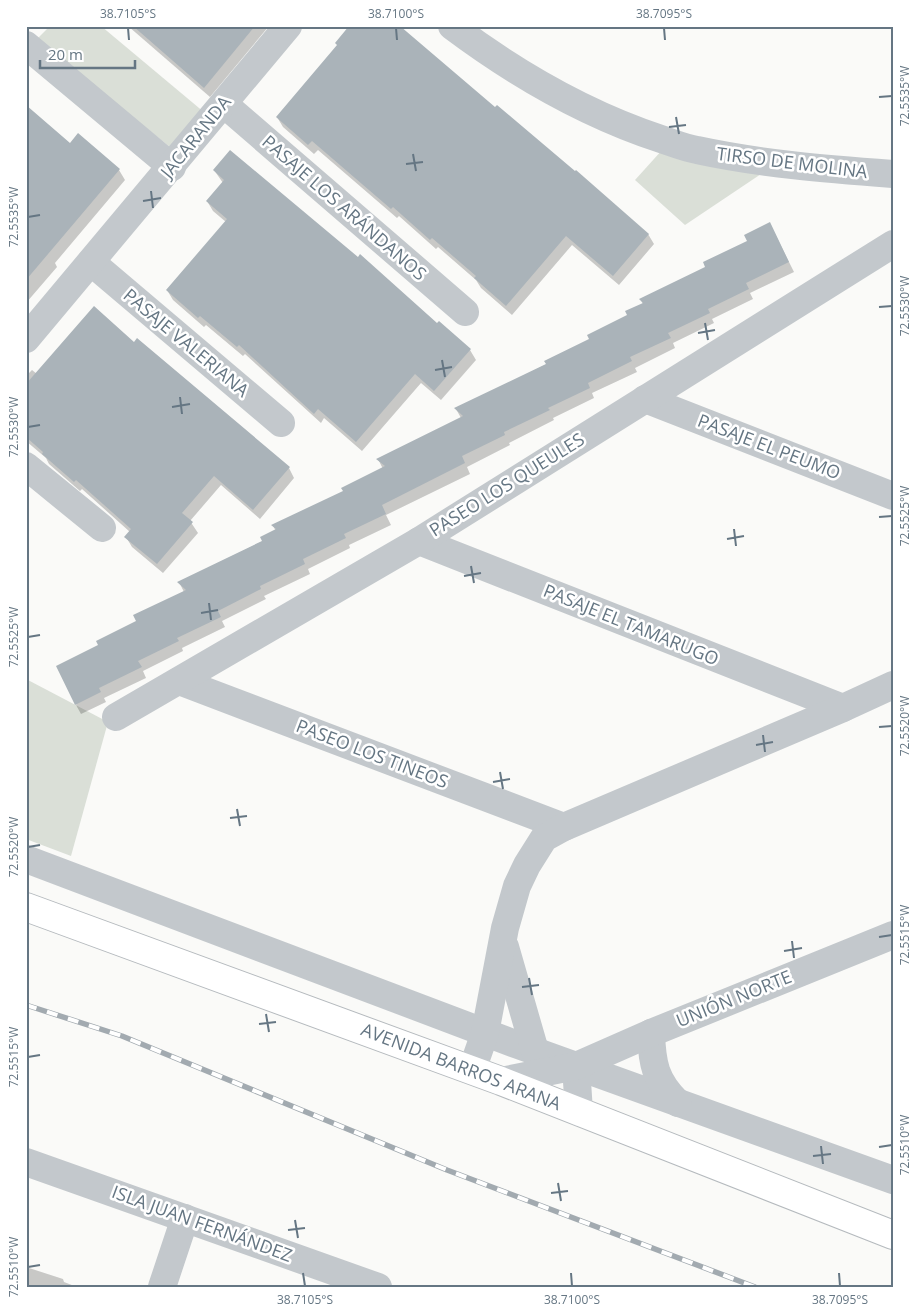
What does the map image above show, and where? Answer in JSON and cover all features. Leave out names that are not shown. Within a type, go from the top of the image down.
[{"type":"main road","name":"AVENIDA BARROS ARANA","points":[[26,907],[472,1070],[893,1235]]},
{"type":"street","name":"JACARANDA","points":[[26,339],[172,167],[288,26]]},
{"type":"street","name":"TIRSO DE MOLINA","points":[[452,26],[489,54],[537,84],[588,110],[641,133],[696,150],[784,166],[893,174]]},
{"type":"street","points":[[26,45],[172,167]]},
{"type":"street","name":"PASAJE LOS ARÁNDANOS","points":[[224,104],[465,312]]},
{"type":"street","name":"PASEO LOS QUEULES","points":[[116,717],[418,541],[893,244]]},
{"type":"street","points":[[866,260],[893,270]]},
{"type":"street","name":"PASAJE VALERIANA","points":[[90,262],[281,423]]},
{"type":"street","name":"PASAJE EL PEUMO","points":[[644,399],[893,496]]},
{"type":"street","points":[[26,466],[102,528]]},
{"type":"street","name":"PASAJE EL TAMARUGO","points":[[418,541],[843,708]]},
{"type":"street","name":"PASEO LOS TINEOS","points":[[179,681],[564,827]]},
{"type":"street","points":[[472,1070],[486,1033],[510,907],[527,865],[544,838],[564,827],[893,685]]},
{"type":"street","points":[[26,859],[486,1033],[893,1180]]},
{"type":"street","name":"UNIÓN NORTE","points":[[501,1081],[576,1066],[651,1033],[893,934]]},
{"type":"street","points":[[503,938],[515,986],[535,1051]]},
{"type":"street","points":[[651,1033],[652,1052],[657,1074],[668,1093],[678,1103]]},
{"type":"street","points":[[576,1066],[579,1112]]},
{"type":"street","name":"ISLA JUAN FERNÁNDEZ","points":[[26,1162],[185,1218],[361,1284]]},
{"type":"street","points":[[162,1287],[185,1218]]},
{"type":"shaded area","points":[[50,26],[101,26],[205,113],[175,151],[36,40]]},
{"type":"shaded area","points":[[663,149],[770,168],[685,225],[635,180]]},
{"type":"shaded area","points":[[26,679],[108,722],[71,856],[26,839]]},
{"type":"building","points":[[133,26],[255,26],[204,88]]},
{"type":"building","points":[[349,26],[400,26],[495,107],[497,105],[576,170],[649,234],[613,276],[566,236],[506,306],[474,278],[476,276],[432,238],[430,240],[393,207],[391,209],[312,141],[308,145],[276,117],[337,45],[335,43]]},
{"type":"building","points":[[26,105],[70,143],[78,133],[120,169],[26,280]]},
{"type":"building","points":[[230,150],[358,257],[360,254],[437,323],[439,321],[471,349],[434,391],[415,374],[356,442],[318,409],[314,414],[239,345],[237,347],[200,316],[198,318],[166,290],[227,219],[206,201],[224,180],[213,170]]},
{"type":"building","points":[[770,222],[789,262],[746,283],[749,289],[708,309],[710,313],[668,333],[671,338],[630,357],[632,361],[588,383],[590,388],[548,408],[550,410],[504,432],[505,435],[462,456],[465,463],[382,505],[386,514],[344,534],[346,538],[303,559],[305,564],[260,586],[261,589],[218,611],[221,617],[177,638],[179,641],[138,661],[142,667],[99,688],[101,692],[75,705],[56,666],[98,645],[96,641],[136,621],[133,615],[186,590],[177,582],[262,541],[260,537],[276,529],[271,525],[343,491],[341,488],[385,466],[376,459],[463,416],[454,408],[546,364],[544,361],[589,339],[587,335],[627,315],[625,311],[643,303],[639,299],[705,267],[703,262],[747,241],[744,235]]},
{"type":"building","points":[[94,306],[134,342],[137,338],[290,467],[253,510],[214,476],[182,513],[193,522],[157,564],[124,537],[131,529],[76,480],[74,482],[42,454],[43,452],[26,437],[26,384]]},
{"type":"railway","points":[[26,1005],[122,1036],[447,1170],[755,1287]]}]
